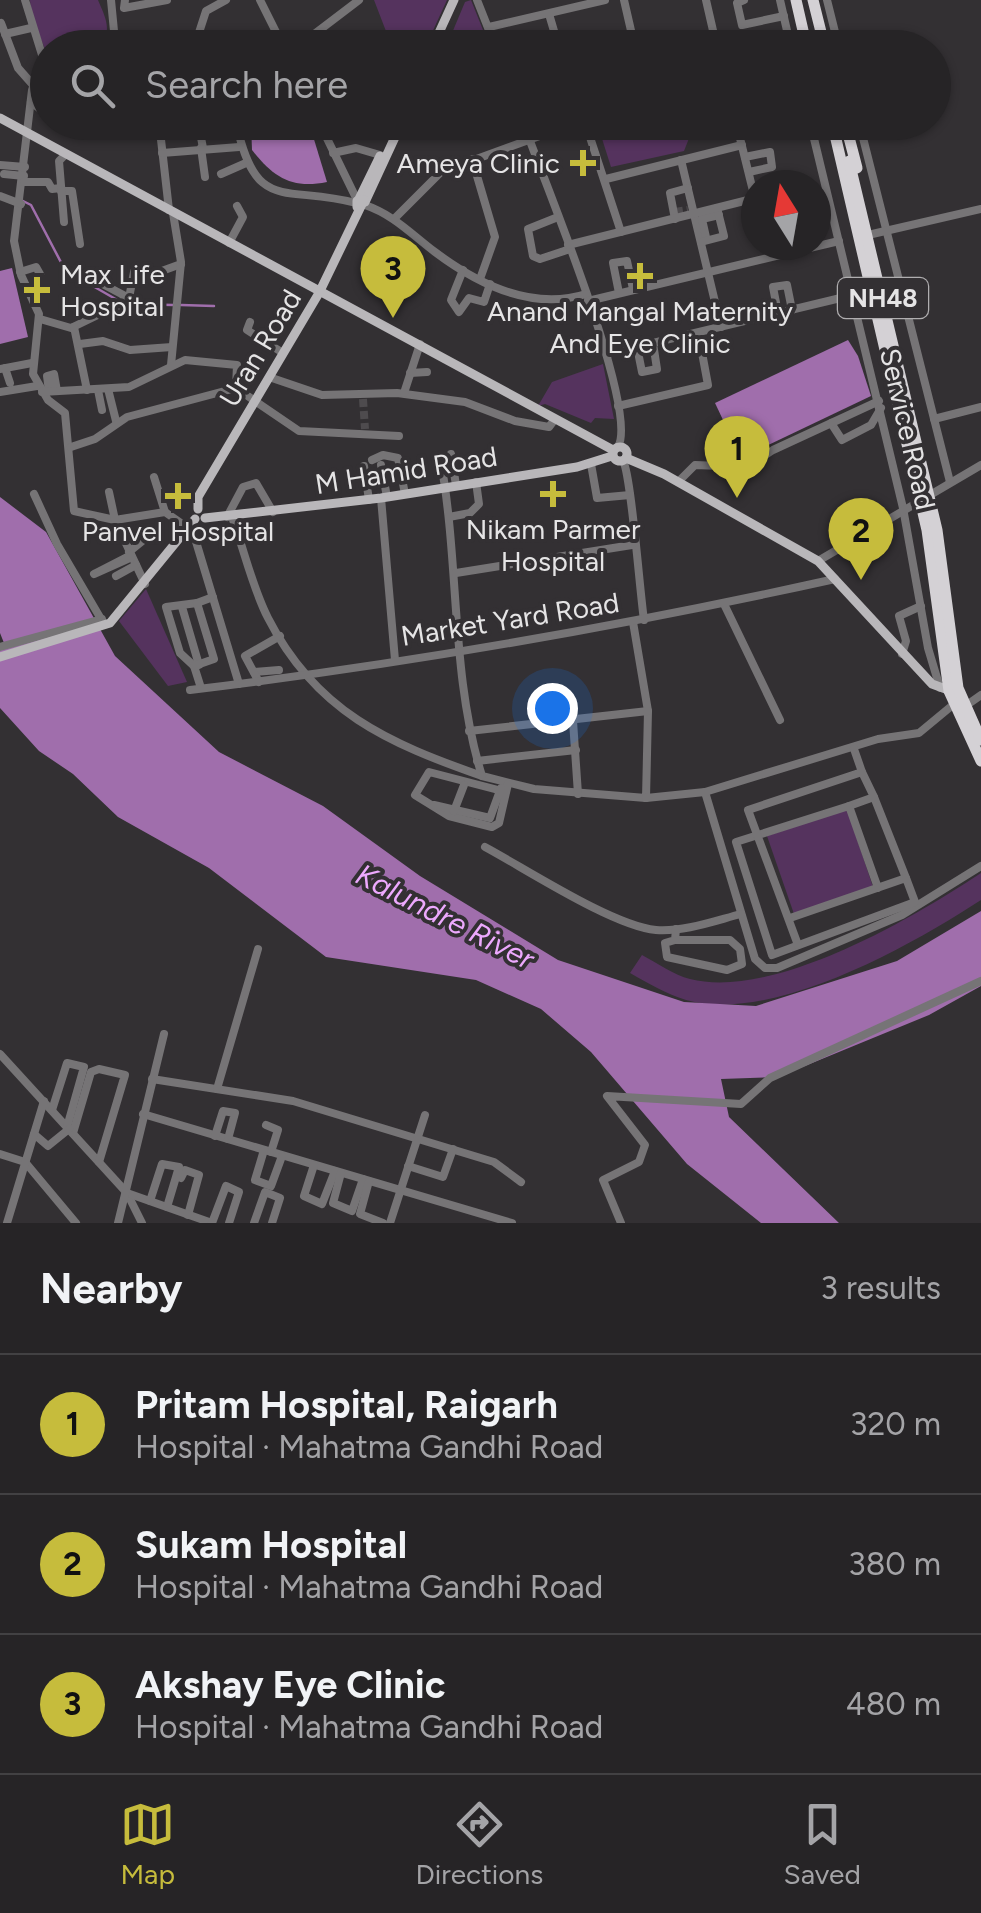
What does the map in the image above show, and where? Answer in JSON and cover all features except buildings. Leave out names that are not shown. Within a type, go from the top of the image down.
[{"type":"highway","points":[[805,0],[812,30]]},
{"type":"highway","points":[[839,140],[855,204]]},
{"type":"highway","points":[[839,140],[855,204]]},
{"type":"highway","name":"NH48","points":[[839,140],[900,396]]},
{"type":"highway","name":"NH48","points":[[855,204],[868,236],[948,633],[950,690],[981,761]]},
{"type":"highway","name":"NH48","points":[[960,711],[981,740]]},
{"type":"main road","points":[[444,30],[458,0]]},
{"type":"main road","points":[[0,118],[28,133]]},
{"type":"main road","points":[[41,140],[615,451],[626,451],[624,459],[678,482],[818,561],[902,654],[950,690]]},
{"type":"main road","name":"Uran Road","points":[[0,657],[114,616],[145,584],[194,521],[198,497],[319,293],[389,140]]},
{"type":"main road","name":"Uran Road","points":[[360,202],[390,140]]},
{"type":"main road","name":"M Hamid Road","points":[[194,521],[379,498],[592,464],[615,451]]},
{"type":"street","points":[[5,34],[31,28],[25,0]]},
{"type":"street","points":[[114,30],[111,0],[124,2],[124,8],[133,8],[168,0]]},
{"type":"street","points":[[200,30],[206,11],[204,0]]},
{"type":"street","points":[[206,11],[226,0]]},
{"type":"street","points":[[260,0],[275,30]]},
{"type":"street","points":[[320,30],[359,0]]},
{"type":"street","points":[[476,0],[489,28],[604,0]]},
{"type":"street","points":[[624,0],[631,30]]},
{"type":"street","points":[[710,0],[713,30]]},
{"type":"street","points":[[744,0],[736,4],[742,25],[784,16]]},
{"type":"street","points":[[780,0],[788,30]]},
{"type":"street","points":[[827,0],[834,30]]},
{"type":"street","points":[[549,14],[554,30]]},
{"type":"street","points":[[1,23],[18,68],[30,82]]},
{"type":"street","points":[[30,118],[14,241],[20,272],[40,319],[32,363],[46,390],[64,410],[71,448],[74,510],[116,520],[165,512],[194,521],[194,536],[239,684]]},
{"type":"street","points":[[161,140],[182,264],[171,365]]},
{"type":"street","points":[[201,140],[205,177]]},
{"type":"street","points":[[239,140],[246,164],[282,193],[360,202],[395,218],[480,279],[550,302],[619,293],[839,241]]},
{"type":"street","points":[[327,140],[360,202]]},
{"type":"street","points":[[395,218],[436,176],[472,158],[526,140]]},
{"type":"street","points":[[529,140],[607,354],[622,440],[615,451]]},
{"type":"street","points":[[592,140],[621,232]]},
{"type":"street","points":[[741,140],[748,170],[773,165],[769,151],[747,156]]},
{"type":"street","name":"Service Road","points":[[814,140],[821,170]]},
{"type":"street","points":[[863,140],[950,482]]},
{"type":"street","points":[[606,179],[742,145]]},
{"type":"street","points":[[162,153],[240,148]]},
{"type":"street","points":[[332,153],[356,148],[380,155]]},
{"type":"street","points":[[64,222],[59,161],[66,154]]},
{"type":"street","points":[[472,158],[494,237],[480,279]]},
{"type":"street","points":[[681,160],[688,188],[686,213]]},
{"type":"street","points":[[221,174],[246,164]]},
{"type":"street","points":[[2,170],[23,186]]},
{"type":"street","points":[[13,190],[48,182],[52,188],[72,191],[80,244]]},
{"type":"street","points":[[0,196],[23,186]]},
{"type":"street","points":[[688,188],[671,192],[704,239],[721,327]]},
{"type":"street","points":[[558,217],[528,230],[533,256],[540,259],[686,213],[718,212],[741,204]]},
{"type":"street","points":[[229,244],[243,216],[237,206]]},
{"type":"street","points":[[868,236],[981,209]]},
{"type":"street","name":"Service Road","points":[[831,210],[904,508],[927,636],[950,690]]},
{"type":"street","points":[[704,239],[724,236],[718,212]]},
{"type":"street","points":[[0,244],[14,241]]},
{"type":"street","points":[[619,293],[613,263],[627,262],[633,289]]},
{"type":"street","points":[[40,319],[74,327],[131,295],[134,272],[159,272],[182,264]]},
{"type":"street","points":[[20,272],[36,267],[40,274]]},
{"type":"street","points":[[463,270],[451,300],[458,312],[469,298],[484,302],[490,284]]},
{"type":"street","points":[[80,272],[123,302]]},
{"type":"street","points":[[778,313],[774,286],[786,285],[792,310]]},
{"type":"street","points":[[166,288],[178,299]]},
{"type":"street","points":[[607,354],[853,296]]},
{"type":"street","points":[[163,298],[178,299]]},
{"type":"street","points":[[250,322],[248,330],[284,353]]},
{"type":"street","points":[[74,327],[87,390]]},
{"type":"street","points":[[173,334],[184,335]]},
{"type":"street","points":[[80,344],[103,341],[130,350],[172,347]]},
{"type":"street","points":[[618,406],[708,385],[700,342]]},
{"type":"street","points":[[404,394],[410,373],[408,358],[420,344]]},
{"type":"street","points":[[0,392],[103,390],[140,383],[188,360],[236,365],[236,388]]},
{"type":"street","points":[[10,383],[3,369],[32,363]]},
{"type":"street","points":[[410,373],[426,372]]},
{"type":"street","points":[[269,377],[322,396],[404,394],[466,402],[519,422],[550,426],[555,419]]},
{"type":"street","points":[[381,382],[384,395]]},
{"type":"street","points":[[71,448],[95,439],[116,421],[194,396],[236,388],[299,432],[398,436]]},
{"type":"street","points":[[102,410],[103,390]]},
{"type":"street","points":[[103,390],[116,421]]},
{"type":"street","points":[[831,423],[842,440],[871,425],[880,405]]},
{"type":"street","points":[[678,482],[695,465],[747,467],[831,423],[880,405]]},
{"type":"street","points":[[934,419],[981,408]]},
{"type":"street","points":[[451,454],[449,517],[460,652],[469,731],[482,776]]},
{"type":"street","points":[[396,660],[379,498],[377,462],[383,455],[398,458],[405,494]]},
{"type":"street","points":[[440,456],[450,486]]},
{"type":"street","points":[[624,459],[644,620]]},
{"type":"street","points":[[592,464],[597,498],[630,496]]},
{"type":"street","points":[[818,561],[981,465]]},
{"type":"street","points":[[364,466],[379,498]]},
{"type":"street","points":[[154,477],[165,512]]},
{"type":"street","points":[[449,517],[470,513],[480,504],[476,482]]},
{"type":"street","points":[[273,512],[256,484],[243,486],[230,517],[267,617],[306,677],[352,720],[399,747],[482,776],[504,788]]},
{"type":"street","points":[[110,492],[116,520],[145,584]]},
{"type":"street","points":[[34,494],[57,544],[102,621]]},
{"type":"street","points":[[116,576],[151,534]]},
{"type":"street","points":[[456,574],[632,545]]},
{"type":"street","name":"Market Yard Road","points":[[196,665],[196,689],[306,677],[644,620],[835,579]]},
{"type":"street","points":[[182,606],[213,597]]},
{"type":"street","points":[[178,602],[196,665],[180,653],[166,607],[178,602]]},
{"type":"street","points":[[196,665],[214,660],[198,602]]},
{"type":"street","points":[[724,604],[780,720]]},
{"type":"street","points":[[902,654],[906,641],[899,616],[921,606]]},
{"type":"street","name":"Uran Road","points":[[0,646],[102,621]]},
{"type":"street","points":[[633,622],[648,711],[646,798]]},
{"type":"street","points":[[259,682],[246,654],[280,636]]},
{"type":"street","points":[[906,641],[927,636]]},
{"type":"street","points":[[254,672],[279,670]]},
{"type":"street","points":[[504,788],[498,822],[492,827],[450,816],[415,795],[429,772],[504,788],[578,794],[646,798],[705,792],[878,739],[925,731],[981,699]]},
{"type":"street","points":[[469,731],[648,711]]},
{"type":"street","points":[[574,720],[578,794]]},
{"type":"street","points":[[854,749],[862,772],[874,797],[915,902],[772,955],[736,842],[874,797]]},
{"type":"street","points":[[478,761],[576,750]]},
{"type":"street","points":[[798,946],[748,810],[862,772]]},
{"type":"street","points":[[488,792],[438,777],[423,787],[421,796],[454,811],[490,818],[504,788]]},
{"type":"street","points":[[454,811],[464,785]]},
{"type":"street","points":[[705,792],[758,964],[776,968],[902,916],[981,866]]},
{"type":"street","points":[[849,806],[878,888]]},
{"type":"street","points":[[485,847],[627,922],[653,930],[676,929],[741,914]]},
{"type":"street","points":[[790,918],[906,878]]},
{"type":"street","points":[[675,940],[676,929]]},
{"type":"street","points":[[675,940],[730,940],[740,948],[742,964],[727,970],[667,957],[665,944],[675,940]]},
{"type":"street","points":[[217,1088],[258,949]]},
{"type":"street","points":[[620,1223],[604,1180],[638,1162],[645,1145],[606,1097],[618,1094],[727,1105],[748,1102],[770,1078],[981,981]]},
{"type":"street","points":[[118,1223],[164,1034]]},
{"type":"street","points":[[0,1054],[127,1193],[142,1223]]},
{"type":"street","points":[[52,1110],[67,1063],[84,1067],[70,1130]]},
{"type":"street","points":[[38,1134],[48,1146],[70,1130],[93,1070],[125,1075],[99,1162]]},
{"type":"street","points":[[152,1078],[293,1101],[504,1166],[521,1182]]},
{"type":"street","points":[[7,1223],[25,1162],[38,1134],[44,1101]]},
{"type":"street","points":[[216,1132],[223,1111],[234,1113],[229,1136]]},
{"type":"street","points":[[142,1114],[229,1136],[281,1160],[314,1165],[512,1223]]},
{"type":"street","points":[[407,1135],[424,1120]]},
{"type":"street","points":[[266,1125],[278,1130],[254,1180],[271,1186],[281,1160]]},
{"type":"street","points":[[366,1180],[360,1214],[387,1223],[408,1166],[407,1135]]},
{"type":"street","points":[[437,1154],[452,1153]]},
{"type":"street","points":[[408,1166],[442,1178],[452,1153]]},
{"type":"street","points":[[0,1154],[25,1162],[76,1223]]},
{"type":"street","points":[[150,1201],[162,1164],[179,1167],[169,1208]]},
{"type":"street","points":[[314,1165],[304,1196],[322,1204],[338,1172]]},
{"type":"street","points":[[169,1208],[183,1171],[197,1173],[188,1214]]},
{"type":"street","points":[[338,1172],[333,1203],[352,1210],[366,1180]]},
{"type":"street","points":[[127,1193],[212,1223],[226,1186],[239,1192],[230,1223]]},
{"type":"street","points":[[154,1191],[171,1196]]},
{"type":"street","points":[[254,1223],[265,1192],[280,1198],[272,1223]]},
{"type":"street","points":[[0,1198],[13,1202]]},
{"type":"street","points":[[354,1223],[370,1223]]},
{"type":"shaded area","points":[[30,0],[98,0],[107,29],[37,30]]},
{"type":"shaded area","points":[[374,0],[447,0],[433,30],[386,30]]},
{"type":"shaded area","points":[[471,0],[483,30],[453,30],[465,2]]},
{"type":"shaded area","points":[[603,140],[688,140],[684,151],[611,167]]},
{"type":"shaded area","points":[[603,364],[614,419],[595,418],[591,423],[545,404],[538,406],[552,382]]},
{"type":"shaded area","points":[[146,589],[187,682],[168,686],[119,621]]},
{"type":"shaded area","points":[[847,809],[873,887],[794,914],[767,836]]},
{"type":"shaded area","points":[[981,873],[981,900],[879,958],[799,991],[759,1001],[721,1004],[679,998],[630,973],[642,955],[690,979],[724,982],[761,978],[801,967],[881,932]]},
{"type":"water","points":[[252,140],[314,140],[327,182],[304,184],[285,179],[252,150]]},
{"type":"water","points":[[12,268],[28,337],[0,344],[0,271]]},
{"type":"water","points":[[848,340],[858,356],[871,396],[741,458],[715,403]]},
{"type":"water","name":"Kalundre River","points":[[0,497],[46,532],[115,656],[219,752],[323,806],[420,876],[558,960],[684,1002],[756,1006],[897,961],[981,911],[981,986],[929,1015],[778,1077],[721,1079],[729,1117],[839,1223],[761,1223],[687,1164],[591,1052],[541,1009],[476,980],[326,957],[209,868],[118,817],[73,774],[39,751],[0,708],[0,649],[4,643],[0,633]]},
{"type":"waterway","points":[[21,200],[31,205],[65,270],[119,301]]},
{"type":"waterway","points":[[126,304],[173,305]]},
{"type":"waterway","points":[[181,305],[214,306]]},
{"type":"tunnel","points":[[675,212],[688,210]]},
{"type":"tunnel","points":[[363,399],[365,429]]},
{"type":"place","name":"Ameya Clinic","points":[[583,163]]},
{"type":"place","name":"Anand Mangal Maternity And Eye Clinic","points":[[640,276]]},
{"type":"place","name":"Max Life Hospital","points":[[37,290]]},
{"type":"place","name":"Akshay Eye Clinic","points":[[393,318]]},
{"type":"place","name":"Nikam Parmer Hospital","points":[[553,494]]},
{"type":"place","name":"Panvel Hospital","points":[[178,496]]},
{"type":"place","name":"Pritam Hospital, Raigarh","points":[[737,498]]},
{"type":"place","name":"Sukam Hospital","points":[[861,580]]}]
